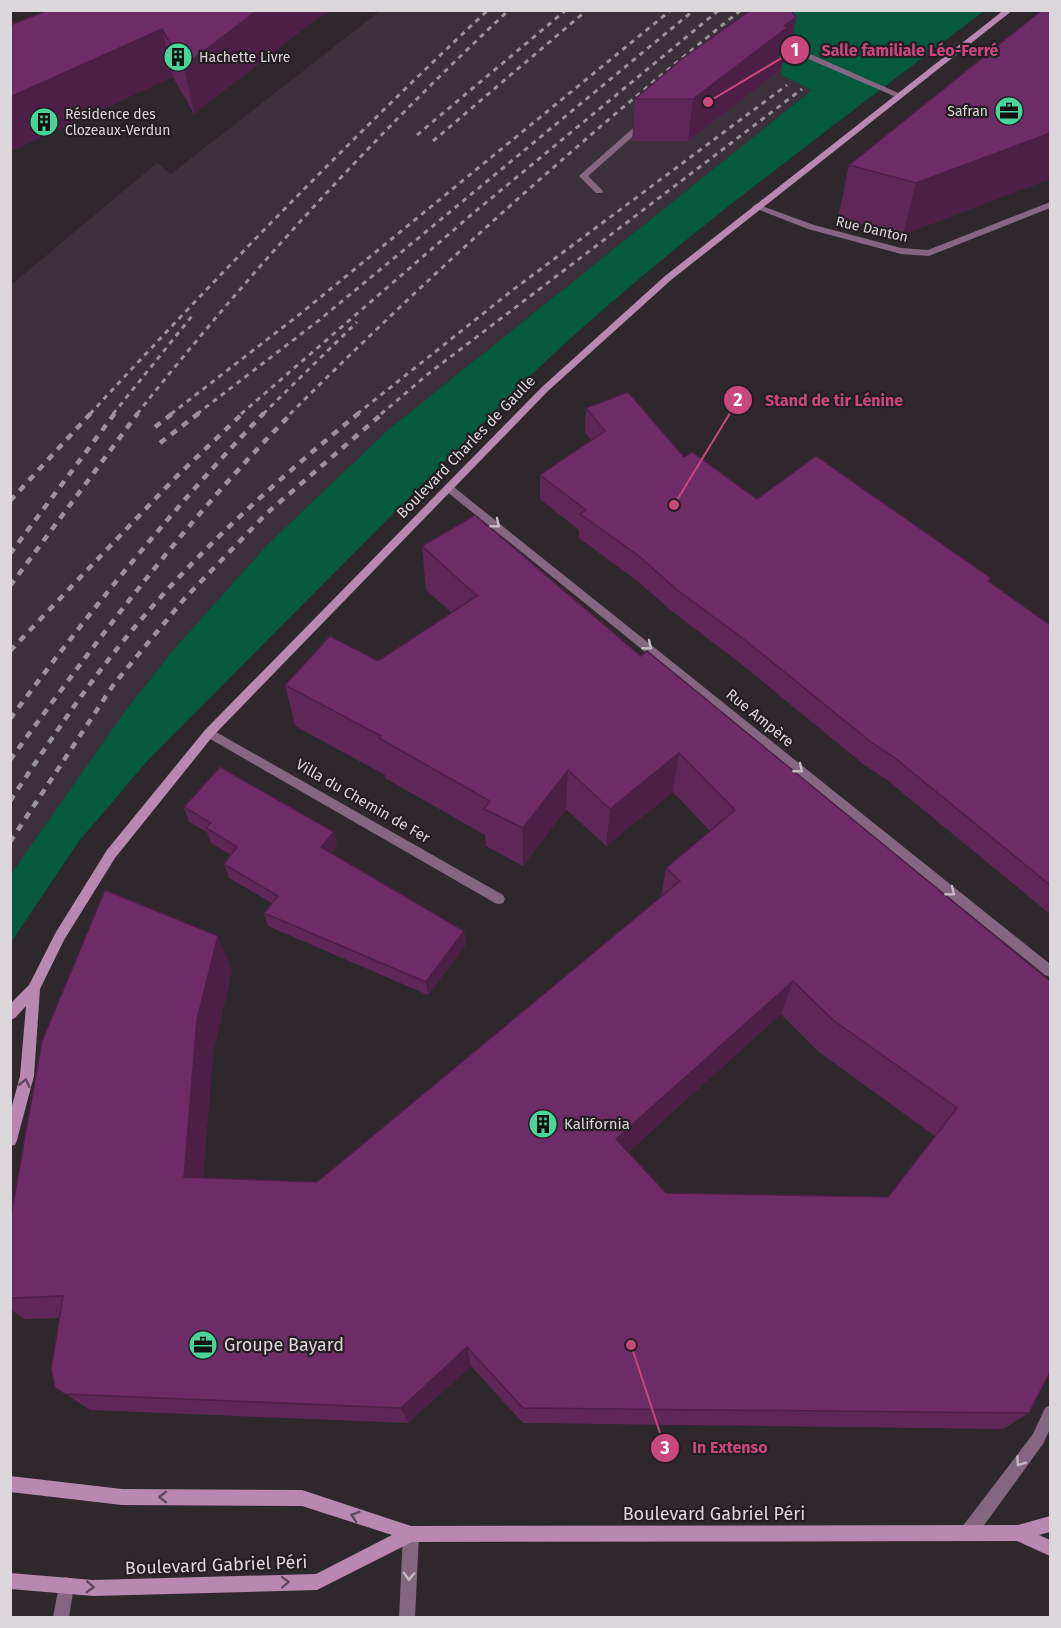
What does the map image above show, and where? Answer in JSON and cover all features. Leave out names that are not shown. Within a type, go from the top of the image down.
[{"type":"main road","name":"Boulevard Charles de Gaulle","points":[[10,1014],[34,989],[60,936],[111,854],[209,733],[545,389],[668,278],[1009,10]]},
{"type":"main road","name":"Boulevard Charles de Gaulle","points":[[10,1140],[27,1076],[34,989]]},
{"type":"main road","name":"Boulevard Gabriel Péri","points":[[10,1484],[122,1497],[302,1498],[411,1534],[1018,1533],[1050,1524]]},
{"type":"main road","name":"Boulevard Gabriel Péri","points":[[1018,1533],[1050,1548]]},
{"type":"main road","name":"Boulevard Gabriel Péri","points":[[10,1581],[93,1588],[317,1582],[411,1534]]},
{"type":"street","points":[[766,48],[789,48],[899,95]]},
{"type":"street","points":[[599,191],[584,176],[647,120]]},
{"type":"street","name":"Rue Danton","points":[[756,207],[811,227],[901,251],[930,253],[1050,205]]},
{"type":"street","name":"Rue Ampère","points":[[450,488],[1050,971]]},
{"type":"street","name":"Villa du Chemin de Fer","points":[[209,733],[500,899]]},
{"type":"street","points":[[968,1533],[1038,1439],[1050,1413]]},
{"type":"street","points":[[407,1617],[411,1534]]},
{"type":"street","points":[[61,1617],[66,1585]]},
{"type":"shaded area","points":[[380,11],[769,11],[782,75],[812,90],[389,429],[268,544],[174,649],[134,700],[11,874],[11,285],[157,163],[171,174]]},
{"type":"green space","points":[[769,11],[984,11],[697,231],[586,324],[533,373],[149,759],[79,841],[11,942],[11,874],[126,710],[174,649],[268,544],[389,429],[812,90],[782,75]]},
{"type":"building","points":[[48,10],[258,10],[184,66],[162,29],[10,97],[10,25]]},
{"type":"building","points":[[751,10],[791,11],[796,17],[784,26],[788,27],[693,99],[635,99],[683,58]]},
{"type":"building","points":[[1042,10],[1050,10],[1050,133],[916,183],[849,165]]},
{"type":"building","points":[[628,392],[684,457],[692,452],[757,499],[816,456],[991,578],[988,581],[1050,625],[1050,885],[895,758],[871,742],[745,640],[676,589],[639,556],[580,514],[586,510],[540,475],[605,431],[586,408]]},
{"type":"building","name":"Kalifornia","points":[[475,515],[641,656],[647,651],[1050,981],[1050,1372],[1029,1413],[523,1408],[467,1347],[401,1408],[65,1394],[55,1387],[51,1369],[63,1296],[10,1298],[10,1221],[42,1041],[105,890],[218,936],[197,1020],[184,1177],[317,1182],[680,881],[666,868],[735,810],[679,753],[610,809],[568,770],[523,828],[484,809],[490,801],[379,738],[381,736],[285,685],[330,636],[378,661],[477,596],[422,546]],"holes":[[[793,981],[833,1020],[957,1108],[888,1197],[666,1193],[616,1139]]]},
{"type":"building","points":[[220,767],[334,832],[321,847],[464,931],[426,982],[264,913],[278,896],[224,864],[237,847],[206,828],[211,823],[184,807]]},
{"type":"railway","points":[[90,414],[285,208],[488,10]]},
{"type":"railway","points":[[137,414],[224,308],[315,205],[410,106],[509,10]]},
{"type":"railway","points":[[417,135],[566,10]]},
{"type":"railway","points":[[433,141],[587,10]]},
{"type":"railway","points":[[171,414],[300,314],[671,10]]},
{"type":"railway","points":[[197,414],[318,321],[694,10]]},
{"type":"railway","points":[[241,414],[471,215],[719,10]]},
{"type":"railway","points":[[290,414],[399,308],[510,206],[741,10]]},
{"type":"railway","points":[[357,414],[514,289],[787,85]]},
{"type":"railway","points":[[381,414],[428,374],[802,89]]},
{"type":"railway","points":[[113,414],[192,316]]},
{"type":"railway","points":[[264,413],[357,322]]},
{"type":"railway","points":[[10,501],[91,413]]},
{"type":"railway","points":[[10,554],[115,413]]},
{"type":"railway","points":[[10,586],[138,413]]},
{"type":"railway","points":[[155,427],[173,413]]},
{"type":"railway","points":[[160,443],[199,413]]},
{"type":"railway","points":[[10,651],[177,476],[243,413]]},
{"type":"railway","points":[[10,719],[132,562],[264,413]]},
{"type":"railway","points":[[10,760],[144,581],[216,495],[292,413]]},
{"type":"railway","points":[[10,801],[97,674],[155,604],[238,518],[359,413]]},
{"type":"railway","points":[[10,842],[114,684],[185,598],[267,513],[383,413]]},
{"type":"place","name":"Hachette Livre","points":[[178,57]]},
{"type":"place","name":"Salle familiale Léo-Ferré","points":[[708,102]]},
{"type":"place","name":"Safran","points":[[1009,111]]},
{"type":"place","name":"Résidence des Clozeaux-Verdun","points":[[44,122]]},
{"type":"place","name":"Stand de tir Lénine","points":[[674,505]]},
{"type":"place","name":"Kalifornia","points":[[543,1124]]},
{"type":"place","name":"Groupe Bayard","points":[[203,1345]]},
{"type":"place","name":"In Extenso","points":[[631,1345]]}]
